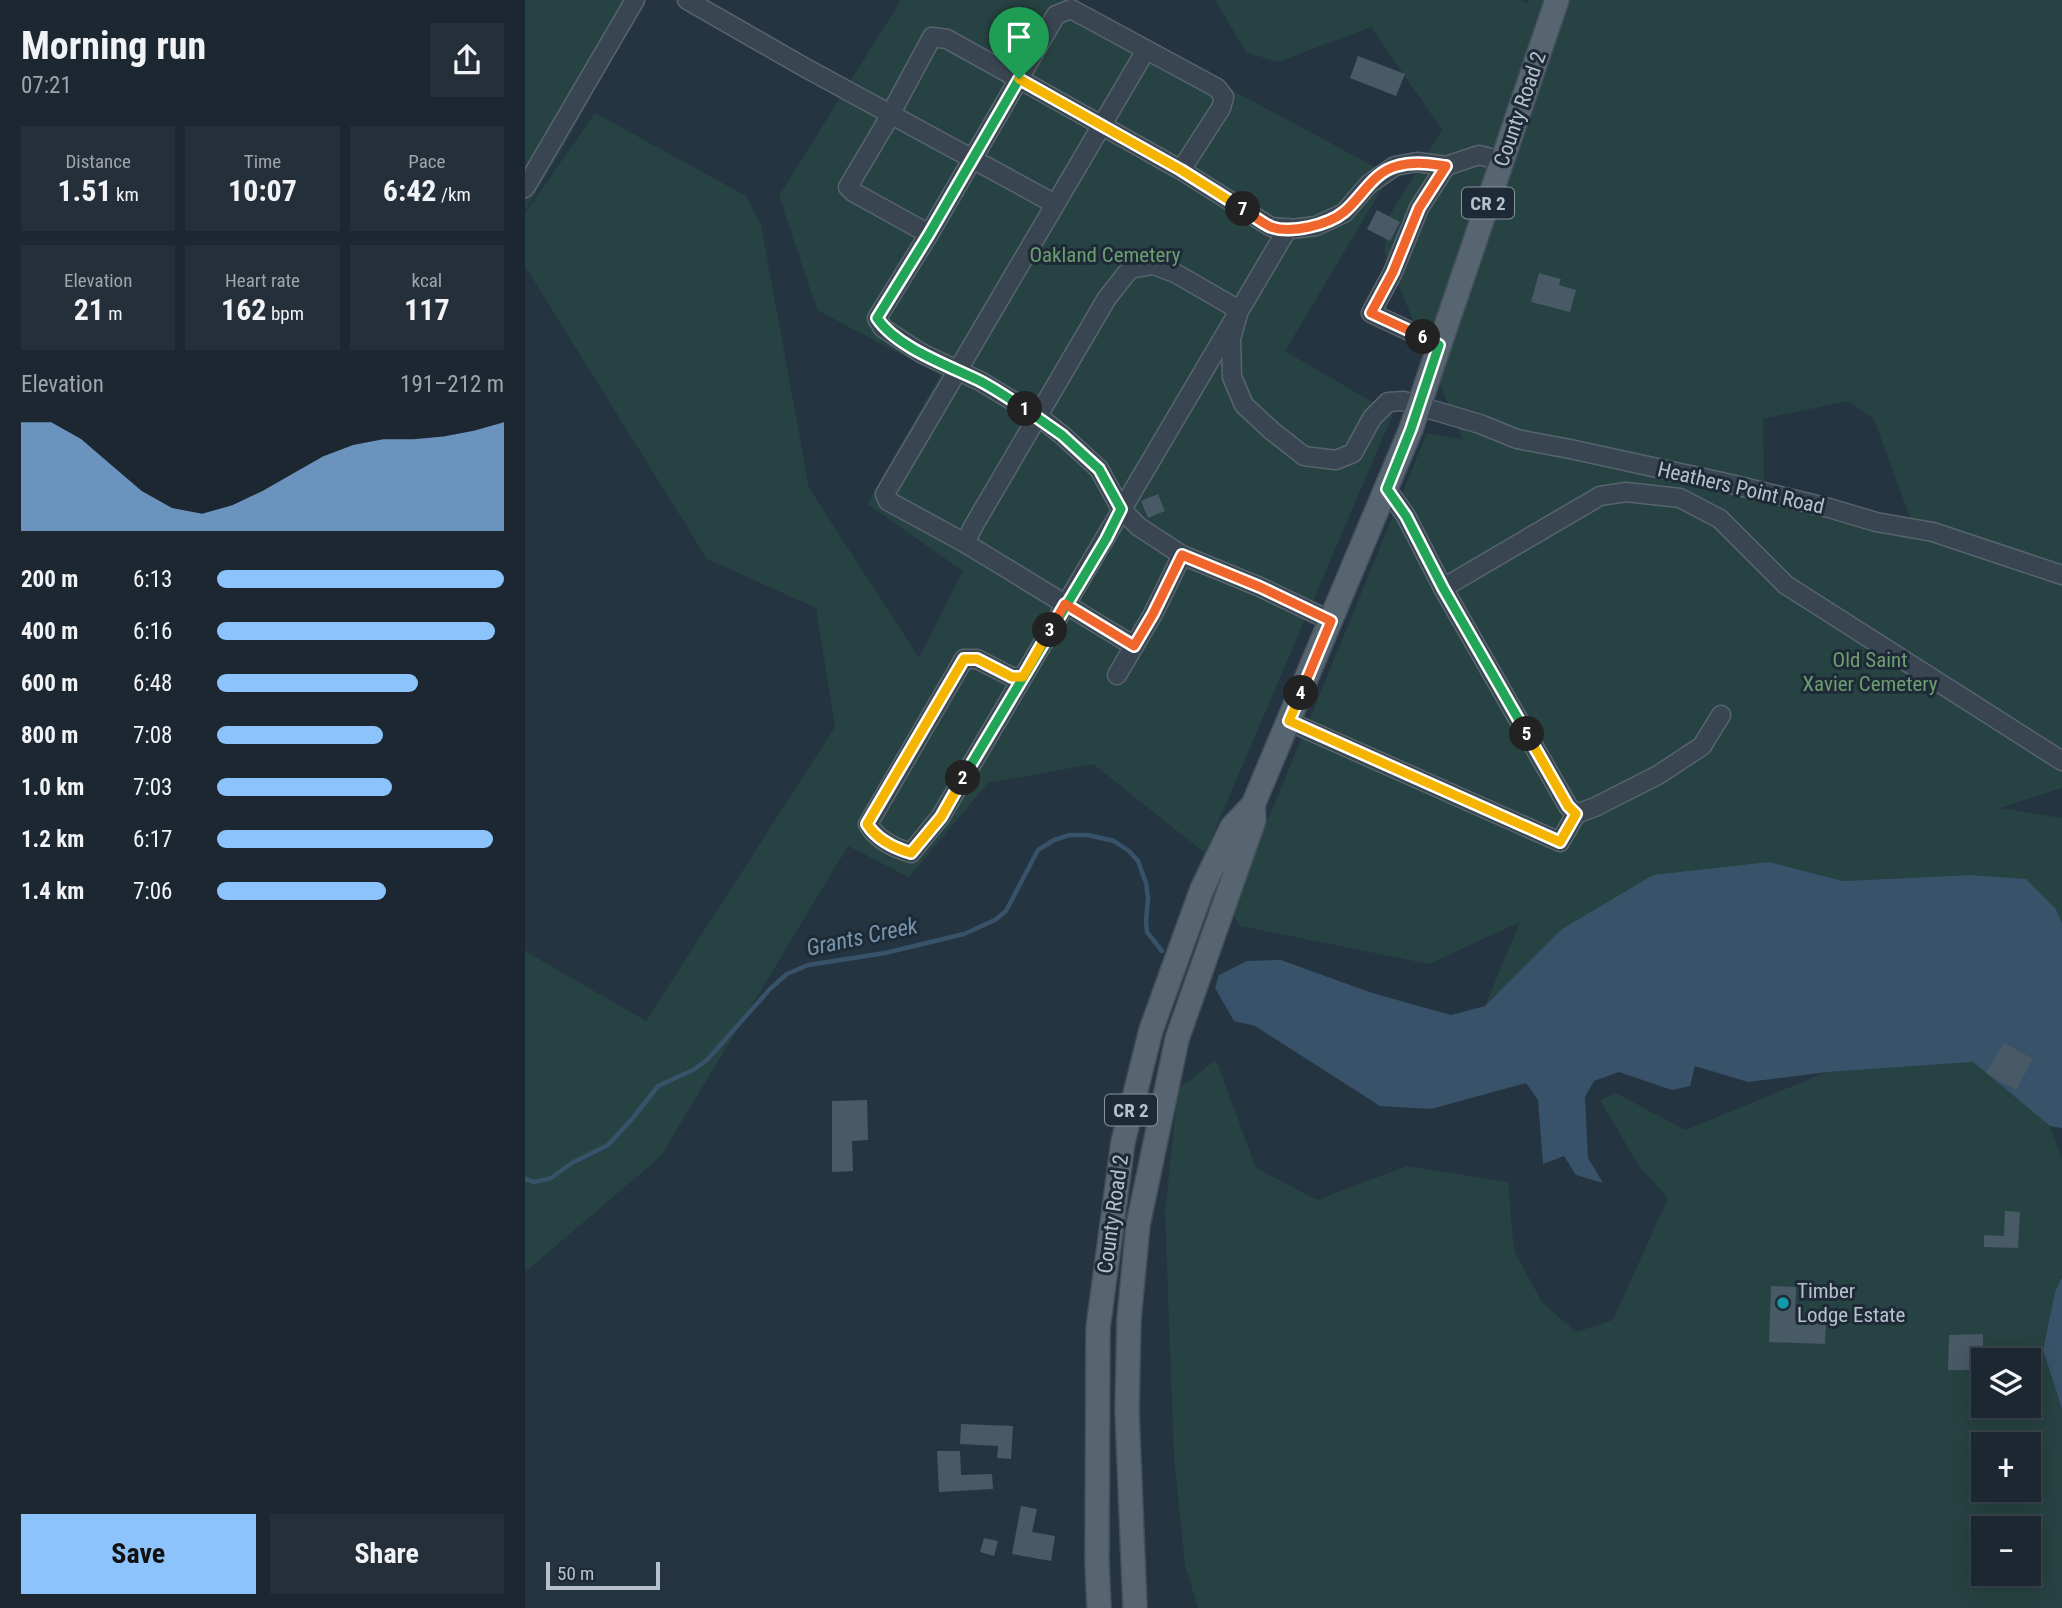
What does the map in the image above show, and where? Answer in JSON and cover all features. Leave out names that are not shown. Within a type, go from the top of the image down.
[{"type":"main road","name":"County Road 2","points":[[1099,1608],[1098,1328],[1123,1142],[1151,1030],[1202,889],[1232,828],[1253,805],[1387,489],[1419,405],[1557,0]]},
{"type":"main road","name":"County Road 2","points":[[1135,1608],[1127,1398],[1129,1319],[1139,1225],[1177,1039],[1254,820],[1253,805]]},
{"type":"main road","points":[[1097,1562],[1133,1556]]},
{"type":"street","points":[[525,188],[635,0]]},
{"type":"street","points":[[687,0],[1055,204]]},
{"type":"street","points":[[1181,170],[1221,108],[1224,97],[1217,88],[1071,9],[1056,15],[877,318],[883,328],[921,353],[980,381],[1038,416],[1062,435],[1099,469],[1121,509],[1139,527],[1182,555],[1260,587],[1331,621]]},
{"type":"street","points":[[929,234],[848,187],[932,37],[947,40],[1019,79],[1181,170],[1272,227],[1317,226],[1344,213],[1369,184],[1395,166],[1417,162],[1446,166],[1479,155],[1502,161]]},
{"type":"street","points":[[1134,646],[965,543],[888,501],[885,494],[1146,50]]},
{"type":"street","points":[[1439,345],[1371,313],[1393,272],[1419,208],[1446,166]]},
{"type":"street","points":[[1023,677],[1012,677],[977,659],[964,659],[867,824],[874,835],[900,850],[911,853],[941,817],[1288,228]]},
{"type":"street","points":[[965,543],[1107,298],[1129,269],[1153,265],[1175,273],[1239,310]]},
{"type":"street","name":"Heathers Point Road","points":[[1239,310],[1231,339],[1232,377],[1244,405],[1304,456],[1336,460],[1353,453],[1372,418],[1388,402],[1404,401],[1480,424],[1517,439],[1731,484],[1876,522],[1933,532],[2062,575]]},
{"type":"street","points":[[1387,489],[1406,516],[1443,588],[1568,806],[1576,814]]},
{"type":"street","points":[[1443,588],[1600,496],[1626,492],[1679,498],[1720,519],[1786,585],[2062,761]]},
{"type":"street","points":[[1117,675],[1153,614],[1182,555]]},
{"type":"street","points":[[1289,721],[1560,842],[1576,814],[1658,775],[1702,746],[1721,715]]},
{"type":"green space","points":[[525,0],[643,0],[562,150],[525,210]]},
{"type":"green space","name":"Oakland Cemetery","points":[[901,0],[1065,0],[1390,175],[1285,351],[1393,414],[1205,853],[1093,764],[988,783],[909,877],[848,846],[660,1157],[525,1272],[525,951],[646,1021],[835,727],[816,608],[707,559],[525,266],[525,213],[595,113],[746,196],[761,225],[809,488],[919,658],[963,571],[867,504],[940,375],[817,310],[779,196]]},
{"type":"green space","name":"Old Saint Xavier Cemetery","points":[[1215,0],[1521,0],[1527,3],[1529,0],[2062,0],[2062,788],[2000,808],[2062,818],[2062,924],[2056,909],[2026,879],[1971,875],[1843,881],[1769,862],[1562,929],[1485,1006],[1520,922],[1429,964],[1240,926],[1231,910],[1427,433],[1463,440],[1385,253],[1386,221],[1442,130],[1371,27],[1278,62],[1246,52]],"holes":[[[1848,401],[1874,419],[1917,537],[1761,503],[1764,493],[1763,419]]]},
{"type":"green space","points":[[1216,1060],[1256,1168],[1317,1200],[1407,1166],[1508,1182],[1514,1251],[1542,1302],[1576,1332],[1613,1320],[1668,1198],[1639,1166],[1600,1100],[1616,1093],[1685,1130],[1827,1072],[1973,1062],[2050,1126],[2062,1159],[2062,1277],[2055,1292],[2043,1350],[2062,1409],[2062,1608],[1198,1608],[1185,1565],[1174,1456],[1165,1212],[1178,1089]]},
{"type":"water","points":[[1769,862],[1843,881],[1971,875],[2026,879],[2056,909],[2062,924],[2062,1128],[2050,1126],[1973,1062],[1827,1072],[1748,1082],[1695,1066],[1690,1086],[1672,1090],[1619,1072],[1594,1081],[1585,1097],[1588,1158],[1603,1183],[1576,1175],[1564,1156],[1543,1164],[1538,1100],[1526,1083],[1431,1109],[1380,1106],[1255,1026],[1234,1021],[1215,988],[1219,975],[1247,961],[1281,960],[1372,993],[1451,1015],[1485,1006],[1562,929],[1653,875]]},
{"type":"water","points":[[2062,1277],[2062,1409],[2043,1350],[2055,1292]]},
{"type":"building","points":[[1358,56],[1405,74],[1396,96],[1350,78]]},
{"type":"building","points":[[1377,210],[1400,222],[1390,241],[1367,229]]},
{"type":"building","points":[[1539,273],[1561,279],[1559,285],[1576,290],[1570,312],[1531,302]]},
{"type":"building","points":[[1158,494],[1165,511],[1148,518],[1141,501]]},
{"type":"building","points":[[2004,1043],[2033,1059],[2016,1090],[1986,1073]]},
{"type":"building","points":[[867,1100],[868,1140],[852,1141],[853,1171],[832,1172],[832,1101]]},
{"type":"building","points":[[2005,1211],[2020,1212],[2018,1248],[1984,1247],[1984,1235],[2004,1236]]},
{"type":"building","name":"Timber Lodge Estate","points":[[1771,1286],[1796,1287],[1795,1319],[1826,1320],[1825,1344],[1769,1342]]},
{"type":"building","points":[[1983,1334],[1983,1348],[1971,1348],[1971,1370],[1948,1370],[1949,1335]]},
{"type":"building","points":[[961,1424],[1013,1426],[1011,1459],[997,1458],[998,1446],[960,1444]]},
{"type":"building","points":[[937,1451],[960,1451],[961,1475],[992,1474],[993,1489],[939,1492]]},
{"type":"building","points":[[1021,1506],[1037,1509],[1032,1532],[1055,1536],[1051,1561],[1012,1554]]},
{"type":"building","points":[[984,1538],[998,1541],[994,1556],[980,1552]]},
{"type":"waterway","name":"Grants Creek","points":[[525,1179],[534,1182],[551,1178],[572,1163],[608,1145],[658,1086],[693,1070],[707,1060],[770,989],[787,974],[808,965],[885,953],[964,934],[995,920],[1006,911],[1038,850],[1054,840],[1070,835],[1088,835],[1114,841],[1129,851],[1138,861],[1146,883],[1147,932],[1162,951]]},
{"type":"place","name":"Timber Lodge Estate","points":[[1783,1303]]},
{"type":"route","points":[[1019,79],[877,318],[883,328],[921,353],[980,381],[1038,416],[1099,469],[1121,509],[1106,539],[1065,604],[1023,677],[994,725],[941,817],[911,853],[900,850],[874,835],[867,824],[964,659],[977,659],[1012,677],[1023,677],[1065,604],[1134,646],[1182,555],[1260,587],[1331,621],[1289,721],[1560,842],[1576,814],[1568,806],[1443,588],[1406,516],[1387,489],[1411,429],[1439,345],[1371,313],[1393,272],[1419,208],[1446,166],[1417,162],[1395,166],[1369,184],[1344,213],[1317,226],[1292,229],[1272,227],[1181,170],[1019,79]]}]
